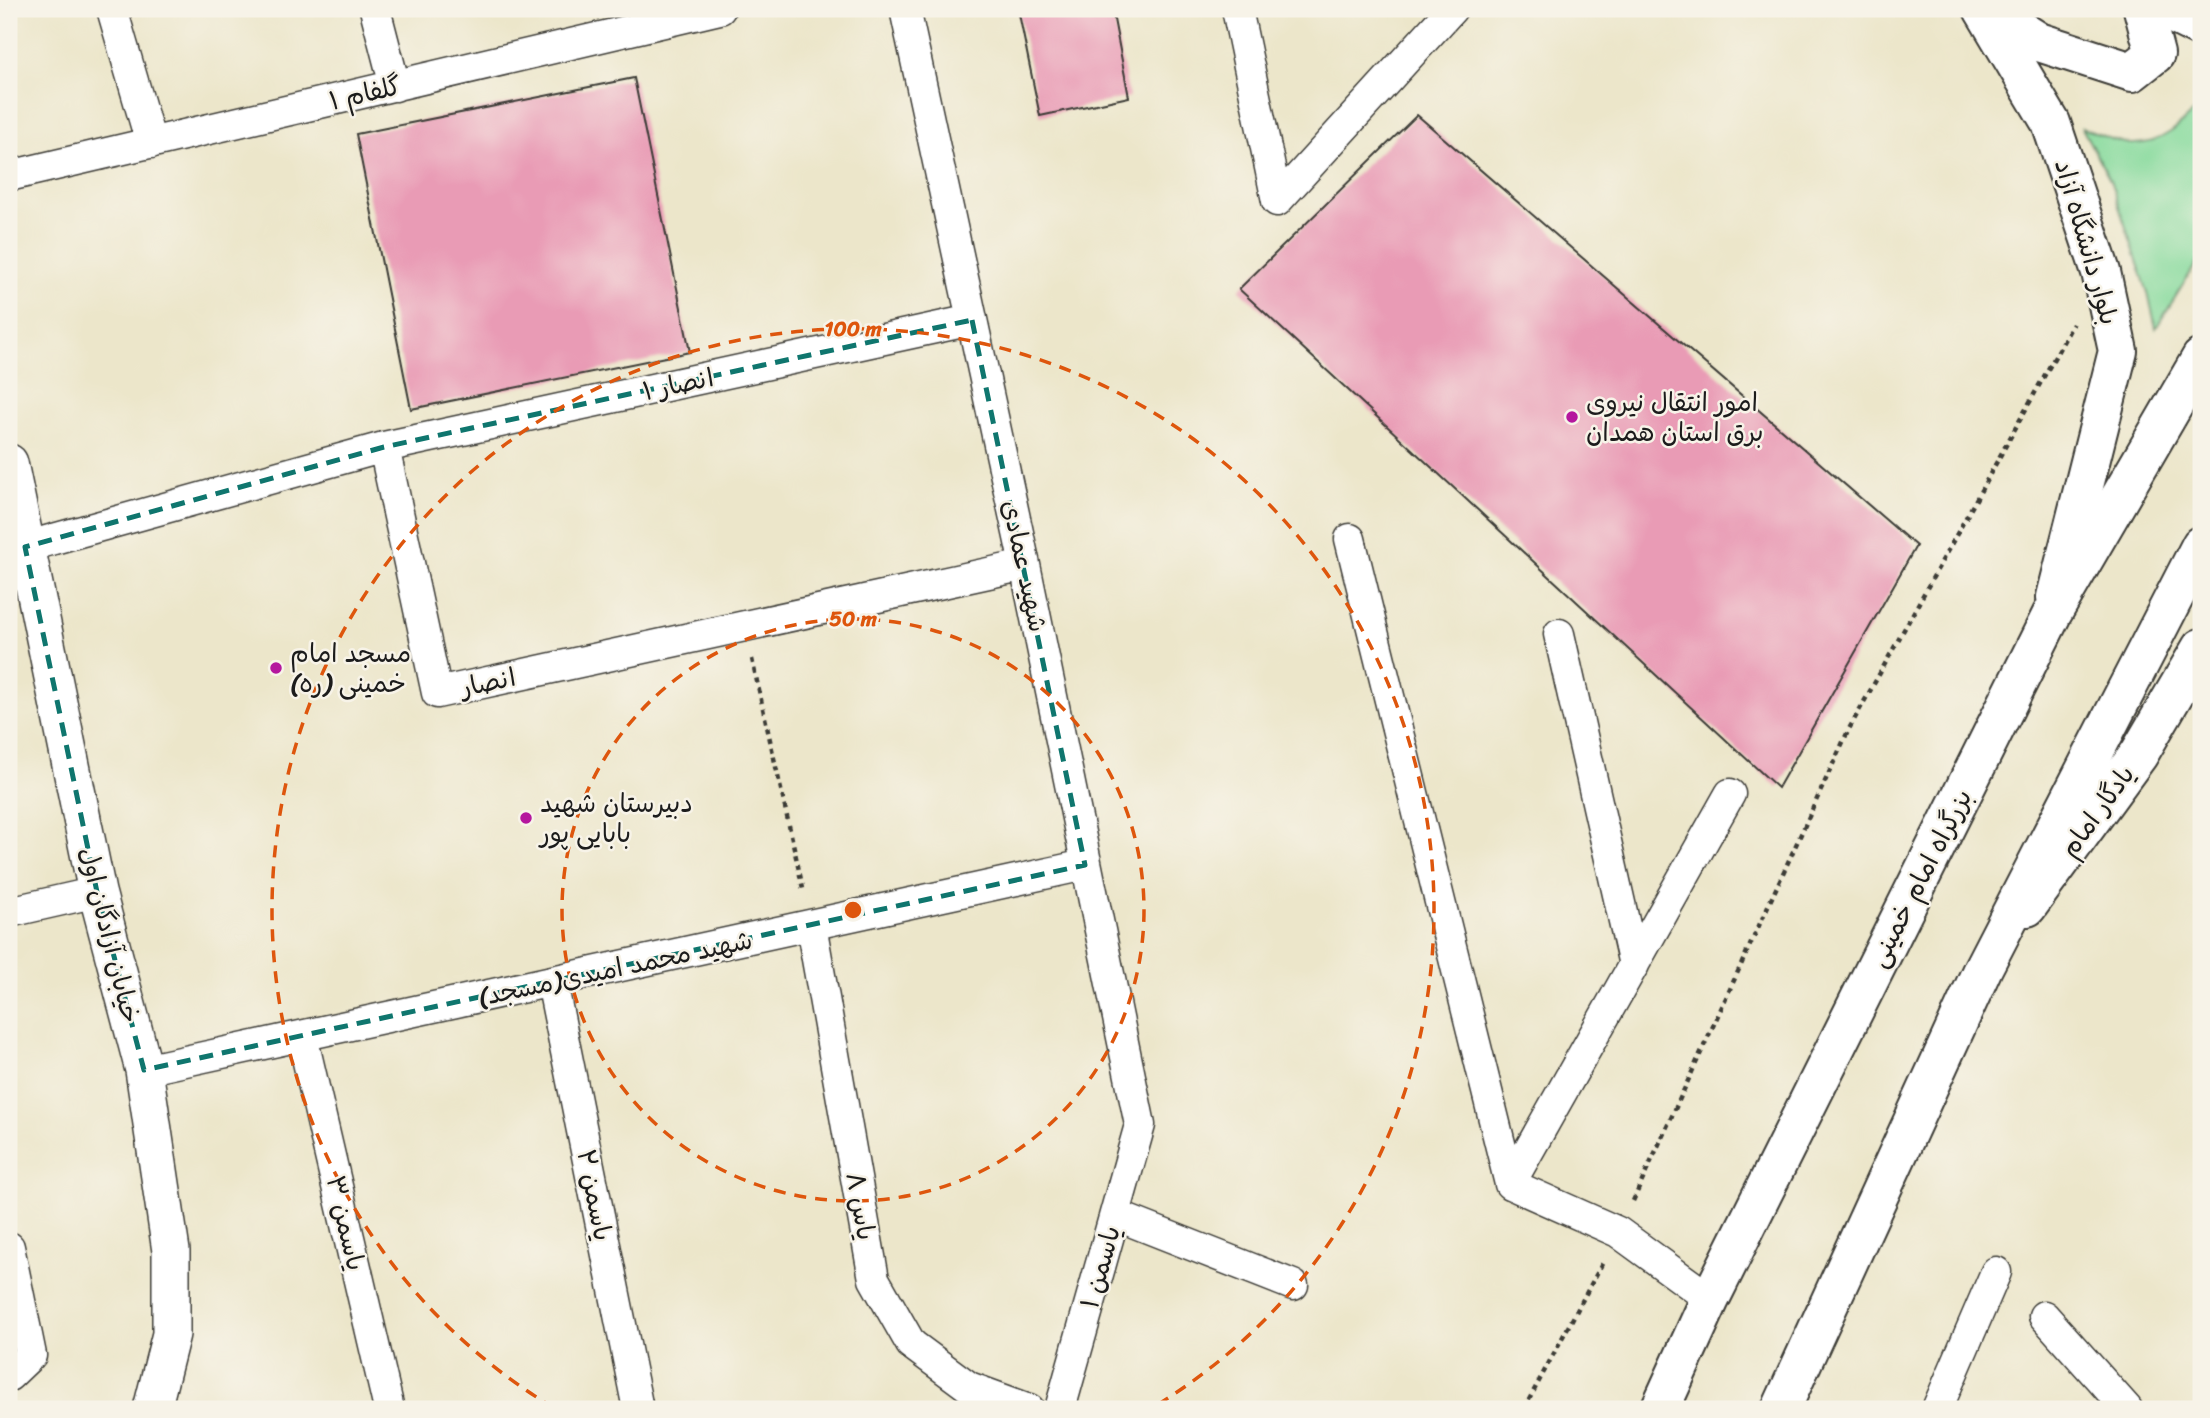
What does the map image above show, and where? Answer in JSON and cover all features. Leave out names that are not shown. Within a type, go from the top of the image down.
[{"type":"main road","points":[[1985,9],[2039,42],[2132,72],[2155,54],[2143,9]]},
{"type":"main road","name":"بلوار دانشگاه آزاد","points":[[1985,9],[2051,123],[2102,272],[2118,351],[2052,614]]},
{"type":"main road","points":[[2170,9],[2179,17],[2201,28]]},
{"type":"main road","name":"بزرگراه امام خمینی","points":[[1660,1409],[1710,1299],[2052,614],[2201,358]]},
{"type":"main road","points":[[1782,1409],[1983,968],[2201,545]]},
{"type":"main road","name":"یادگار امام","points":[[1983,968],[2139,754],[2201,648]]},
{"type":"street","points":[[112,9],[151,143]]},
{"type":"street","points":[[375,9],[395,86]]},
{"type":"street","name":"گلفام ۱","points":[[9,176],[395,86],[625,20],[720,9]]},
{"type":"street","name":"شهید عمادی","points":[[905,9],[1025,565],[1140,1125]]},
{"type":"street","points":[[1237,9],[1277,201],[1443,13]]},
{"type":"street","name":"انصار ۱","points":[[384,447],[972,320]]},
{"type":"street","points":[[25,547],[384,447]]},
{"type":"street","name":"انصار","points":[[384,447],[438,693],[1025,565]]},
{"type":"street","name":"خیابان آزادگان اول","points":[[9,463],[97,892],[144,1070],[172,1251],[172,1334],[152,1409]]},
{"type":"street","points":[[1350,539],[1510,1184]]},
{"type":"street","points":[[1559,634],[1634,965]]},
{"type":"street","points":[[1510,1184],[1730,794]]},
{"type":"street","name":"(مسجد)شهید محمد امیدی","points":[[144,1070],[1085,865]]},
{"type":"street","points":[[9,912],[97,892]]},
{"type":"street","name":"یاس ۸","points":[[811,925],[874,1279],[911,1344],[969,1387],[1029,1409]]},
{"type":"street","name":"یاسمن ۲","points":[[552,982],[638,1409]]},
{"type":"street","name":"یاسمن ۳","points":[[302,1036],[389,1409]]},
{"type":"street","name":"یاسمن ۱","points":[[1060,1409],[1140,1125]]},
{"type":"street","points":[[1510,1184],[1618,1232],[1710,1299]]},
{"type":"street","points":[[1115,1215],[1293,1285]]},
{"type":"street","points":[[9,1247],[31,1355],[9,1376]]},
{"type":"street","points":[[1937,1409],[1996,1272]]},
{"type":"street","points":[[2044,1316],[2127,1409]]},
{"type":"path","points":[[1524,1409],[1618,1232],[1849,729],[2102,272]]},
{"type":"path","points":[[745,626],[811,925]]},
{"type":"highlighted area","points":[[972,320],[1085,865],[144,1070],[97,892],[25,547],[384,447]]},
{"type":"green space","points":[[2201,104],[2201,256],[2156,328],[2148,293],[2110,180],[2082,128],[2124,143],[2141,144],[2170,132]]},
{"type":"building","points":[[1018,9],[1112,9],[1129,97],[1040,116]]},
{"type":"building","points":[[634,78],[690,352],[411,409],[356,134]]},
{"type":"building","name":"امور انتقال نیروی برق استان همدان","points":[[1417,115],[1916,546],[1778,788],[1239,289]]},
{"type":"place","name":"امور انتقال نیروی برق استان همدان","points":[[1572,417]]},
{"type":"place","name":"مسجد امام خمینی (ره)","points":[[276,668]]},
{"type":"place","name":"دبیرستان شهید بابایی پور","points":[[526,818]]}]
